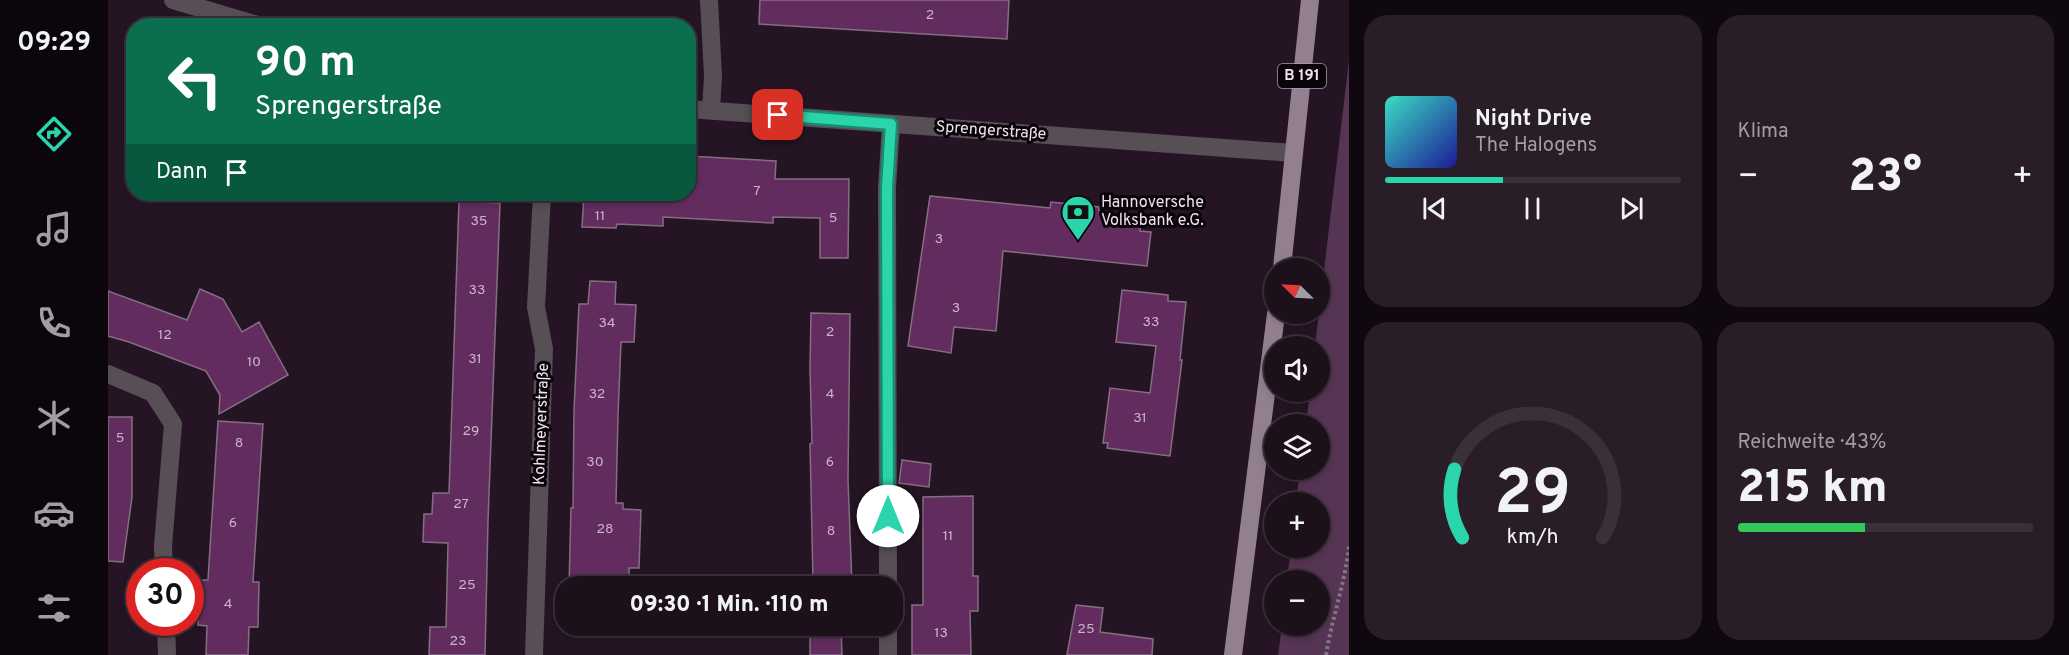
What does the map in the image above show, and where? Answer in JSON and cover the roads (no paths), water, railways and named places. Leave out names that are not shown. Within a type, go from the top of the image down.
[{"type":"main road","name":"B 191","points":[[1283,258],[1310,0]]},
{"type":"main road","points":[[1233,655],[1275,324]]},
{"type":"street","points":[[173,0],[234,18]]},
{"type":"street","points":[[709,0],[713,76],[711,110]]},
{"type":"street","name":"Sprengerstraße","points":[[696,109],[1294,153]]},
{"type":"street","points":[[888,576],[887,188],[891,124]]},
{"type":"street","name":"Kohlmeyerstraße","points":[[534,655],[544,349],[536,307],[542,201]]},
{"type":"street","points":[[108,374],[153,393],[173,424],[163,558]]},
{"type":"street","points":[[166,636],[167,655]]},
{"type":"street","points":[[888,636],[888,655]]},
{"type":"place","name":"Hannoversche Volksbank e.G.","points":[[1078,241]]}]
